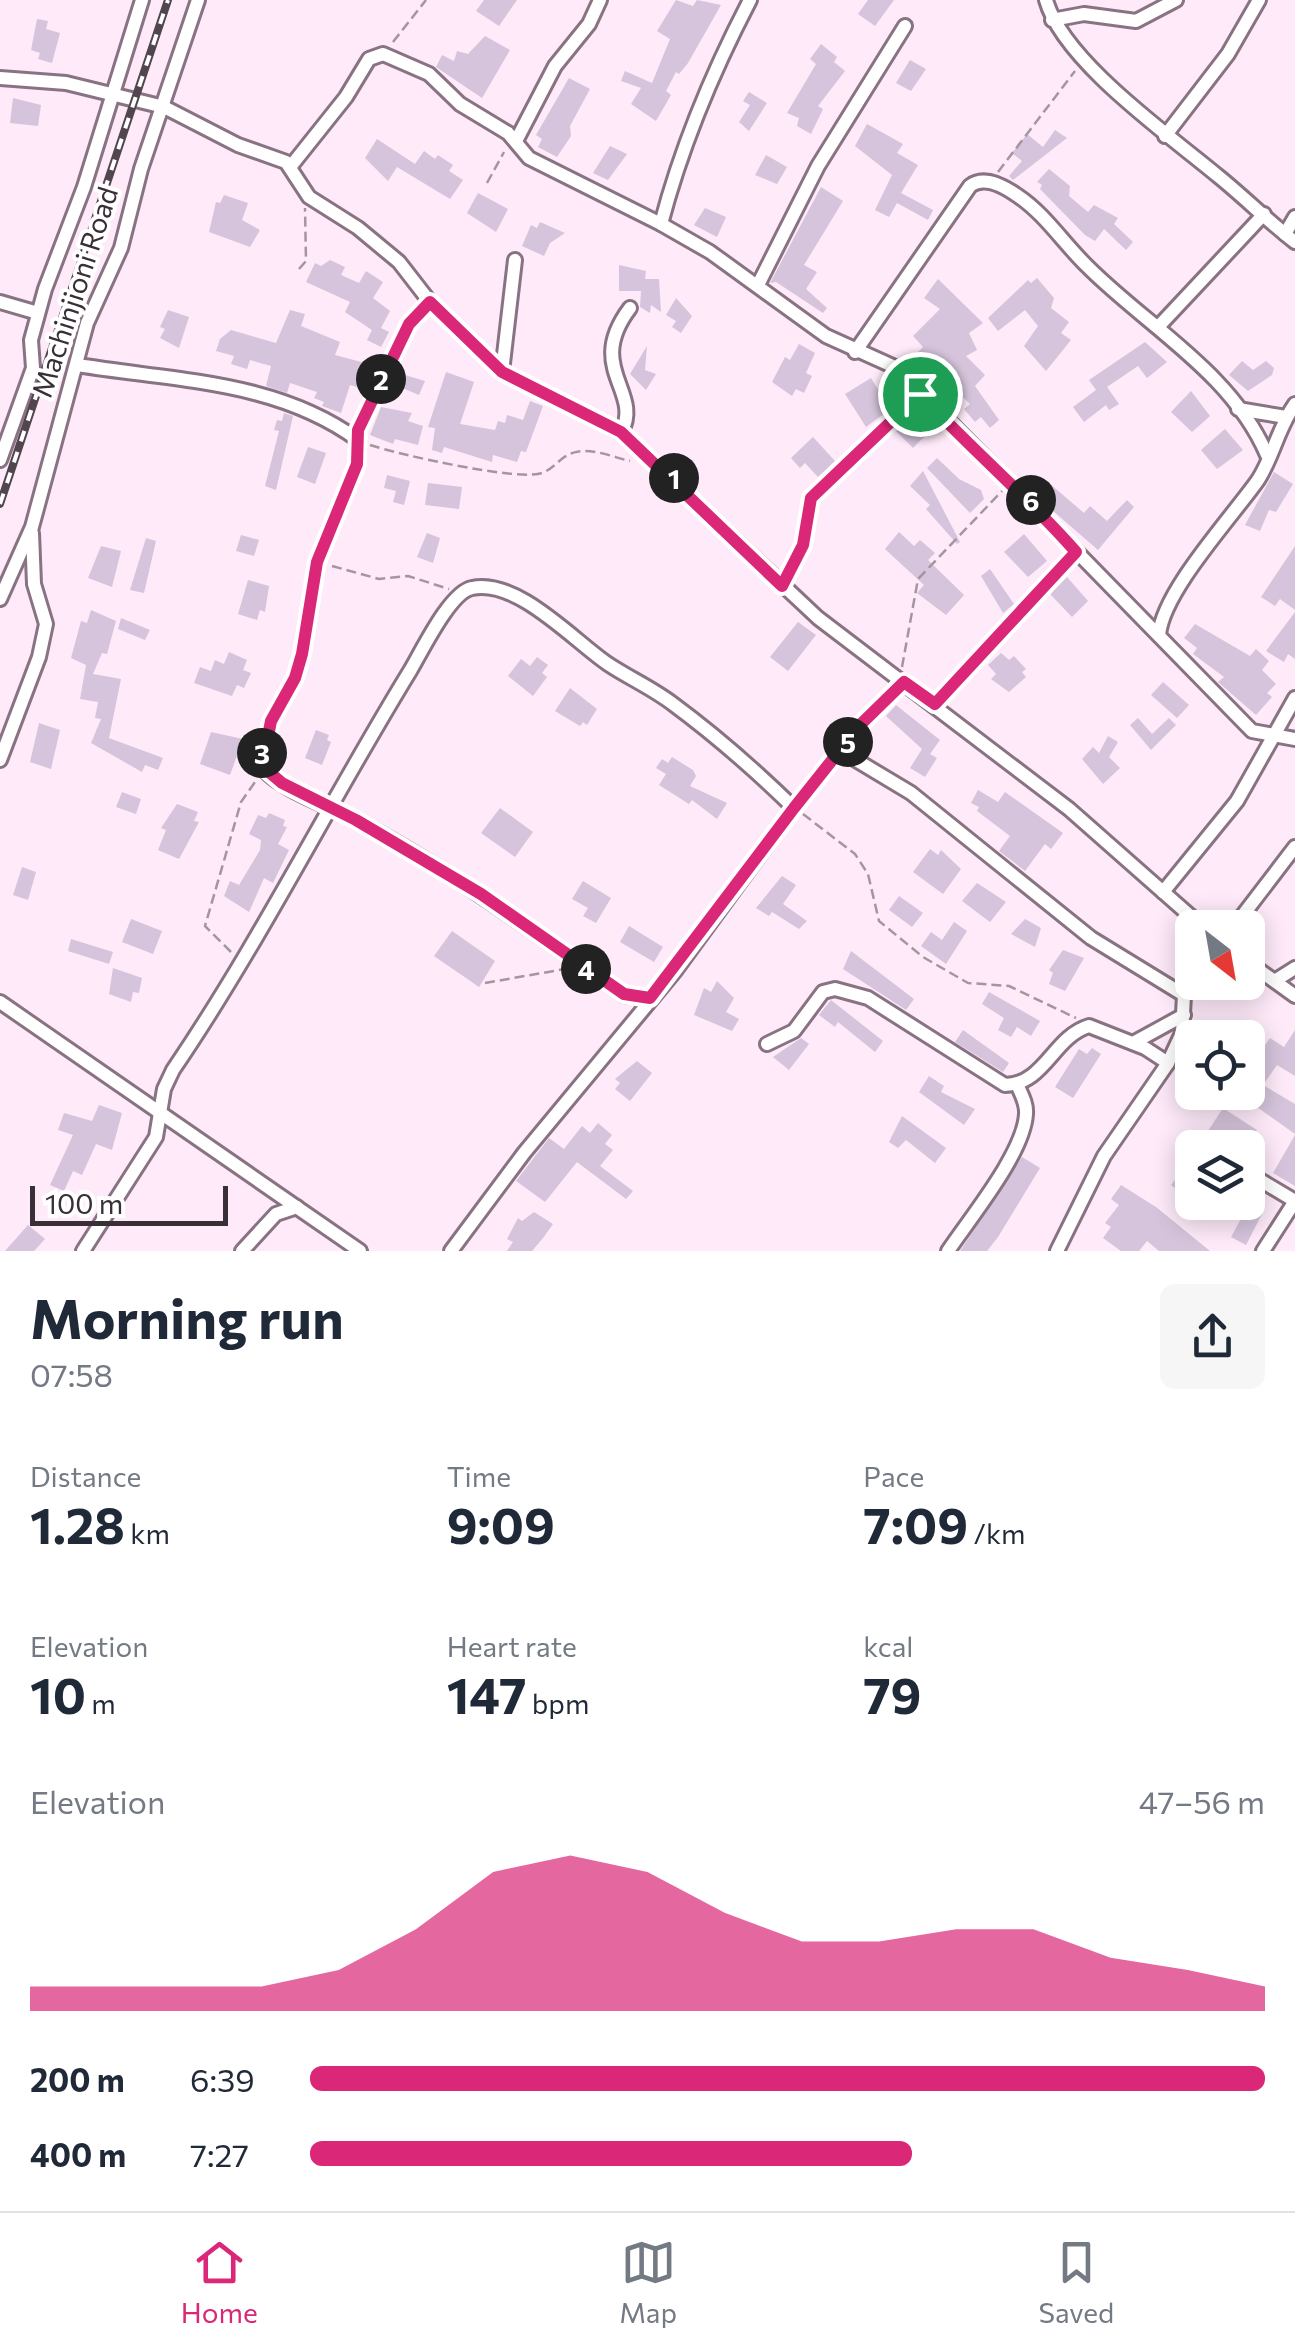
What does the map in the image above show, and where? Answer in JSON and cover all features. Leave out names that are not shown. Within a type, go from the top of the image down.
[{"type":"street","points":[[0,460],[33,368],[31,344],[38,313],[84,187],[142,0]]},
{"type":"street","name":"Machinjioni Road","points":[[0,599],[32,526],[87,322],[121,248],[141,169],[198,0]]},
{"type":"street","points":[[516,141],[555,66],[589,24],[600,0]]},
{"type":"street","points":[[662,224],[679,156],[711,74],[750,0]]},
{"type":"street","points":[[1046,0],[1052,20],[1085,58],[1165,136],[1290,238],[1295,217]]},
{"type":"street","points":[[1052,20],[1084,14],[1136,21],[1176,0]]},
{"type":"street","points":[[1165,136],[1228,54],[1259,0]]},
{"type":"street","points":[[758,285],[818,166],[905,26]]},
{"type":"street","points":[[290,166],[346,97],[369,60],[384,54],[429,74],[460,104],[516,141],[529,158],[662,224],[758,285],[826,336],[855,352],[887,361],[1252,730],[1295,739]]},
{"type":"street","points":[[0,78],[66,83],[164,107],[290,166],[309,197],[358,228],[398,262],[430,302],[502,372],[621,432],[782,586],[1069,809],[1184,910]]},
{"type":"street","points":[[855,352],[970,186],[980,180],[994,183],[1021,197],[1087,267],[1158,326],[1238,409],[1266,455]]},
{"type":"street","points":[[1158,326],[1264,214]]},
{"type":"street","points":[[502,372],[515,260]]},
{"type":"street","points":[[0,302],[38,313]]},
{"type":"street","points":[[430,302],[412,318],[358,430],[354,472],[317,562],[302,654],[295,678],[271,721],[262,752],[264,771],[481,894],[624,994],[650,998]]},
{"type":"street","points":[[621,432],[628,412],[613,372],[610,345],[630,308]]},
{"type":"street","points":[[78,365],[249,388],[340,427],[358,440]]},
{"type":"street","points":[[782,586],[803,545],[811,498],[920,394]]},
{"type":"street","points":[[1159,635],[1164,614],[1230,512],[1260,477],[1266,455],[1295,404]]},
{"type":"street","points":[[1238,409],[1286,417]]},
{"type":"street","points":[[0,760],[39,657],[46,624],[32,573],[32,526]]},
{"type":"street","points":[[935,704],[1076,552]]},
{"type":"street","points":[[83,1251],[156,1137],[168,1080],[433,633],[466,589],[484,587],[512,594],[556,623],[608,664],[674,704],[794,808]]},
{"type":"street","points":[[1145,622],[1164,614]]},
{"type":"street","points":[[452,1251],[794,808],[901,680]]},
{"type":"street","points":[[1163,892],[1237,801],[1295,698]]},
{"type":"street","points":[[841,752],[910,793],[1091,938],[1175,989]]},
{"type":"street","points":[[1246,910],[1295,847]]},
{"type":"street","points":[[1276,980],[1295,968]]},
{"type":"street","points":[[1265,973],[1295,996]]},
{"type":"street","points":[[767,1044],[794,1031],[822,992],[836,989],[868,998],[1000,1083],[1017,1084],[1040,1070],[1066,1037],[1089,1026],[1133,1042],[1168,1063]]},
{"type":"street","points":[[624,994],[636,1017]]},
{"type":"street","points":[[1063,1249],[1104,1156],[1168,1063],[1182,1033],[1184,1000]]},
{"type":"street","points":[[0,1002],[360,1251]]},
{"type":"street","points":[[1133,1042],[1184,1014]]},
{"type":"street","points":[[948,1251],[1020,1136],[1027,1109],[1017,1084]]},
{"type":"street","points":[[156,1137],[180,1128]]},
{"type":"street","points":[[1263,1251],[1295,1201],[1265,1183]]},
{"type":"street","points":[[276,1193],[276,1214]]},
{"type":"street","points":[[242,1251],[276,1214],[296,1206]]},
{"type":"path","points":[[384,54],[426,0]]},
{"type":"path","points":[[994,183],[1006,158],[1085,58]]},
{"type":"path","points":[[487,183],[516,141]]},
{"type":"path","points":[[298,269],[306,261],[303,214],[309,197]]},
{"type":"path","points":[[358,440],[399,454],[519,475],[548,471],[572,452],[586,450],[632,461]]},
{"type":"path","points":[[901,680],[918,578],[1011,483]]},
{"type":"path","points":[[317,562],[375,579],[408,576],[446,589],[466,589]]},
{"type":"path","points":[[240,959],[204,926],[241,802],[264,771]]},
{"type":"path","points":[[794,808],[854,854],[868,874],[879,921],[923,957],[968,982],[1009,986],[1089,1026]]},
{"type":"path","points":[[485,983],[581,965]]},
{"type":"building","points":[[484,0],[517,0],[499,26],[476,11]]},
{"type":"building","points":[[676,0],[693,6],[697,0],[721,5],[688,63],[679,74],[676,72],[666,91],[671,95],[656,121],[631,104],[641,88],[621,81],[625,71],[652,83],[670,39],[657,31]]},
{"type":"building","points":[[868,0],[894,0],[875,26],[858,14]]},
{"type":"building","points":[[37,19],[48,21],[46,29],[60,33],[52,63],[38,59],[40,53],[31,50]]},
{"type":"building","points":[[485,36],[510,50],[482,98],[436,67],[442,55],[454,61],[457,51],[468,54]]},
{"type":"building","points":[[821,44],[837,57],[834,62],[845,71],[818,106],[823,109],[811,134],[797,126],[799,118],[787,113],[816,64],[810,59]]},
{"type":"building","points":[[910,60],[926,69],[911,91],[896,83]]},
{"type":"building","points":[[569,78],[590,89],[570,126],[571,136],[557,157],[538,147],[542,139],[536,135]]},
{"type":"building","points":[[749,92],[767,103],[749,131],[739,122],[750,105],[743,101]]},
{"type":"building","points":[[13,98],[41,105],[38,126],[10,123]]},
{"type":"building","points":[[867,124],[903,144],[897,153],[918,165],[901,193],[933,210],[928,220],[897,203],[889,217],[875,210],[892,175],[855,146]]},
{"type":"building","points":[[1055,130],[1067,138],[1013,180],[1009,176],[1022,161],[1012,153],[1027,134],[1043,147]]},
{"type":"building","points":[[377,139],[415,164],[424,151],[435,159],[438,155],[453,165],[449,171],[463,180],[450,199],[397,167],[388,181],[365,158]]},
{"type":"building","points":[[610,146],[627,154],[608,180],[593,173]]},
{"type":"building","points":[[766,155],[787,167],[777,184],[755,175]]},
{"type":"building","points":[[1049,169],[1070,186],[1069,196],[1088,212],[1094,205],[1118,218],[1114,224],[1133,242],[1126,250],[1104,229],[1095,241],[1085,235],[1040,189],[1042,185],[1037,182]]},
{"type":"building","points":[[821,187],[843,201],[804,265],[817,272],[806,289],[827,308],[823,313],[776,282],[770,283]]},
{"type":"building","points":[[478,193],[508,209],[496,232],[467,213]]},
{"type":"building","points":[[224,195],[248,203],[242,220],[260,230],[250,247],[209,232],[216,202],[220,203]]},
{"type":"building","points":[[705,208],[726,217],[717,237],[694,225]]},
{"type":"building","points":[[540,222],[565,233],[550,243],[544,256],[522,246],[531,225],[537,228]]},
{"type":"building","points":[[330,260],[345,267],[341,275],[359,283],[366,271],[383,282],[373,298],[390,311],[381,328],[389,332],[381,347],[367,340],[372,330],[345,312],[350,302],[306,282],[315,263],[321,266]]},
{"type":"building","points":[[619,265],[646,271],[645,279],[659,279],[661,312],[651,305],[650,313],[640,307],[641,291],[619,291]]},
{"type":"building","points":[[1037,278],[1054,298],[1051,308],[1069,322],[1061,333],[1071,340],[1046,371],[1024,346],[1038,326],[1025,310],[998,331],[988,318],[1028,280],[1031,283]]},
{"type":"building","points":[[938,279],[983,323],[969,333],[977,350],[966,356],[985,375],[975,386],[999,420],[990,428],[981,417],[975,422],[964,409],[970,404],[917,353],[923,347],[913,336],[940,309],[924,298]]},
{"type":"building","points":[[676,298],[692,316],[681,333],[672,327],[676,321],[666,315]]},
{"type":"building","points":[[168,310],[189,317],[179,348],[160,338],[165,329],[160,327]]},
{"type":"building","points":[[290,310],[305,314],[301,326],[340,342],[335,355],[365,363],[362,373],[368,374],[363,389],[350,385],[341,413],[322,406],[324,402],[314,398],[317,392],[290,383],[287,393],[266,386],[271,366],[250,360],[247,369],[231,364],[234,356],[216,351],[220,339],[231,330],[276,343]]},
{"type":"building","points":[[1145,342],[1167,362],[1147,378],[1138,366],[1107,387],[1119,404],[1109,410],[1106,405],[1084,422],[1073,407],[1096,390],[1089,380]]},
{"type":"building","points":[[799,344],[815,353],[806,373],[812,376],[804,393],[796,389],[792,396],[772,382],[785,357],[790,360]]},
{"type":"building","points":[[647,346],[645,370],[656,374],[646,390],[630,374]]},
{"type":"building","points":[[1242,361],[1253,370],[1266,361],[1274,368],[1272,375],[1248,391],[1229,375]]},
{"type":"building","points":[[446,372],[474,382],[460,424],[495,430],[498,421],[505,423],[507,415],[523,420],[530,401],[543,406],[526,452],[521,451],[517,462],[493,455],[492,462],[444,447],[442,453],[432,450],[435,428],[428,427]]},
{"type":"building","points":[[398,373],[425,381],[419,395],[393,384]]},
{"type":"building","points":[[871,378],[890,409],[866,427],[845,394]]},
{"type":"building","points":[[1191,391],[1210,416],[1192,432],[1171,412]]},
{"type":"building","points":[[381,407],[412,413],[408,421],[423,426],[418,445],[395,439],[393,444],[370,435]]},
{"type":"building","points":[[284,413],[293,416],[276,490],[265,486],[279,431],[274,430]]},
{"type":"building","points":[[909,419],[925,436],[913,448],[896,431]]},
{"type":"building","points":[[1225,429],[1243,450],[1217,469],[1201,450]]},
{"type":"building","points":[[813,437],[835,461],[818,477],[805,463],[800,468],[791,458]]},
{"type":"building","points":[[308,447],[326,453],[315,484],[297,477]]},
{"type":"building","points":[[937,458],[959,479],[981,490],[984,499],[970,513],[927,468]]},
{"type":"building","points":[[923,471],[960,542],[957,544],[926,509],[930,505],[910,486]]},
{"type":"building","points":[[1274,472],[1293,484],[1276,512],[1269,510],[1260,531],[1245,525]]},
{"type":"building","points":[[387,475],[410,481],[404,505],[393,502],[396,491],[384,488]]},
{"type":"building","points":[[428,483],[462,487],[459,509],[425,505]]},
{"type":"building","points":[[1049,483],[1084,513],[1090,506],[1107,521],[1127,500],[1134,507],[1098,550],[1037,497]]},
{"type":"building","points":[[899,532],[914,546],[920,540],[935,553],[928,560],[964,595],[946,615],[917,593],[924,585],[885,549]]},
{"type":"building","points":[[427,533],[440,538],[433,563],[417,557]]},
{"type":"building","points":[[1024,534],[1047,561],[1028,577],[1004,552]]},
{"type":"building","points":[[241,535],[259,540],[254,556],[236,551]]},
{"type":"building","points":[[146,538],[156,541],[144,593],[130,590]]},
{"type":"building","points":[[101,546],[121,551],[112,587],[88,578]]},
{"type":"building","points":[[1295,546],[1295,610],[1280,599],[1275,606],[1261,597]]},
{"type":"building","points":[[990,569],[1014,604],[1003,613],[981,576]]},
{"type":"building","points":[[1067,577],[1088,601],[1072,617],[1050,594]]},
{"type":"building","points":[[248,580],[269,586],[265,612],[260,610],[257,620],[238,614]]},
{"type":"building","points":[[91,610],[116,621],[107,654],[102,653],[93,674],[121,679],[109,738],[163,758],[158,770],[145,765],[142,772],[91,743],[101,719],[95,718],[98,702],[80,699],[86,665],[71,658],[81,621],[87,623]]},
{"type":"building","points":[[1295,612],[1295,659],[1288,654],[1284,662],[1266,651]]},
{"type":"building","points":[[121,618],[150,630],[145,640],[118,629]]},
{"type":"building","points":[[798,622],[816,635],[788,671],[770,657]]},
{"type":"building","points":[[1195,624],[1250,656],[1256,649],[1269,661],[1262,670],[1276,684],[1267,693],[1272,697],[1256,715],[1218,682],[1224,677],[1193,654],[1197,648],[1184,638]]},
{"type":"building","points":[[229,652],[247,660],[243,670],[251,673],[244,688],[237,685],[232,696],[194,683],[200,667],[211,671],[215,660],[224,664]]},
{"type":"building","points":[[1001,653],[1009,660],[1014,656],[1026,669],[1022,672],[1026,677],[1009,692],[991,679],[996,674],[988,665]]},
{"type":"building","points":[[537,657],[548,665],[542,673],[547,677],[533,696],[508,676],[521,659],[530,666]]},
{"type":"building","points":[[1163,682],[1189,705],[1177,718],[1151,695]]},
{"type":"building","points":[[570,688],[597,709],[587,725],[583,722],[580,726],[555,711]]},
{"type":"building","points":[[896,705],[940,740],[930,754],[937,758],[925,777],[910,768],[922,749],[886,716]]},
{"type":"building","points":[[1138,718],[1152,734],[1169,718],[1176,725],[1151,750],[1130,725]]},
{"type":"building","points":[[39,723],[60,730],[51,769],[30,762]]},
{"type":"building","points":[[316,730],[329,735],[327,740],[331,742],[322,765],[305,758]]},
{"type":"building","points":[[211,732],[243,739],[230,775],[200,764]]},
{"type":"building","points":[[1108,736],[1118,742],[1109,757],[1120,768],[1103,784],[1082,759],[1093,747],[1099,753]]},
{"type":"building","points":[[672,757],[693,770],[696,776],[690,786],[727,803],[717,819],[692,800],[689,804],[659,785],[666,774],[656,768],[662,759],[668,763]]},
{"type":"building","points":[[978,790],[998,802],[1005,792],[1063,833],[1051,849],[1045,844],[1025,871],[999,851],[1010,836],[971,803]]},
{"type":"building","points":[[122,792],[141,799],[136,814],[116,807]]},
{"type":"building","points":[[177,804],[198,812],[194,821],[199,822],[179,859],[158,850],[166,830],[161,828]]},
{"type":"building","points":[[500,808],[533,832],[515,857],[481,833]]},
{"type":"building","points":[[269,813],[285,820],[283,826],[287,827],[278,844],[289,850],[273,883],[264,878],[249,912],[224,896],[230,881],[239,885],[260,850],[261,840],[249,834],[258,815],[266,818]]},
{"type":"building","points":[[930,849],[938,855],[941,850],[961,869],[943,894],[913,872]]},
{"type":"building","points":[[22,867],[36,872],[28,900],[13,895]]},
{"type":"building","points":[[782,876],[796,885],[783,904],[807,921],[799,929],[772,912],[769,916],[756,908]]},
{"type":"building","points":[[583,881],[611,898],[596,923],[583,916],[588,908],[572,899]]},
{"type":"building","points":[[977,883],[1006,902],[990,922],[962,901]]},
{"type":"building","points":[[899,896],[923,913],[912,927],[889,910]]},
{"type":"building","points":[[131,919],[162,931],[153,954],[122,942]]},
{"type":"building","points":[[1025,919],[1041,928],[1035,947],[1011,934]]},
{"type":"building","points":[[954,922],[967,931],[946,964],[921,946],[931,932],[942,940]]},
{"type":"building","points":[[629,926],[663,947],[654,962],[620,942]]},
{"type":"building","points":[[452,931],[495,961],[479,987],[434,956]]},
{"type":"building","points":[[71,939],[113,952],[109,964],[68,951]]},
{"type":"building","points":[[1063,950],[1084,958],[1065,991],[1049,984],[1053,973],[1049,970]]},
{"type":"building","points":[[851,951],[914,999],[906,1010],[843,969]]},
{"type":"building","points":[[113,968],[142,978],[139,993],[133,992],[131,1002],[109,994]]},
{"type":"building","points":[[717,981],[734,998],[726,1012],[739,1019],[732,1031],[694,1015],[704,988],[711,992]]},
{"type":"building","points":[[989,992],[1040,1021],[1031,1036],[1017,1027],[1011,1037],[998,1030],[1004,1018],[982,1004]]},
{"type":"building","points":[[831,1000],[883,1041],[875,1052],[838,1022],[835,1027],[819,1015]]},
{"type":"building","points":[[963,1030],[1009,1063],[1003,1072],[955,1042]]},
{"type":"building","points":[[1295,1030],[1295,1076],[1277,1065],[1265,1082],[1265,1045],[1270,1038],[1284,1047]]},
{"type":"building","points":[[801,1038],[809,1044],[789,1070],[773,1057]]},
{"type":"building","points":[[1092,1048],[1101,1054],[1073,1098],[1055,1087],[1079,1049],[1087,1054]]},
{"type":"building","points":[[637,1061],[652,1073],[630,1101],[615,1089],[620,1083],[615,1079]]},
{"type":"building","points":[[929,1076],[944,1086],[941,1092],[975,1109],[964,1125],[919,1092]]},
{"type":"building","points":[[1265,1086],[1295,1104],[1295,1134],[1261,1110],[1265,1110]]},
{"type":"building","points":[[99,1105],[122,1113],[112,1150],[96,1144],[82,1175],[73,1171],[64,1191],[50,1185],[73,1135],[58,1130],[64,1113],[92,1121]]},
{"type":"building","points":[[1222,1110],[1226,1110],[1257,1130],[1209,1130]]},
{"type":"building","points":[[902,1116],[946,1148],[935,1163],[906,1140],[898,1148],[889,1142]]},
{"type":"building","points":[[598,1123],[612,1135],[605,1144],[613,1150],[600,1166],[633,1191],[626,1199],[577,1162],[545,1202],[516,1181],[549,1138],[564,1149],[582,1126],[590,1133]]},
{"type":"building","points":[[1295,1135],[1295,1186],[1273,1173]]},
{"type":"building","points":[[1022,1157],[1040,1168],[998,1237],[987,1251],[960,1251]]},
{"type":"building","points":[[1121,1185],[1156,1207],[1210,1251],[1159,1251],[1147,1241],[1139,1251],[1121,1251],[1103,1238],[1111,1227],[1105,1223],[1119,1205],[1111,1199]]},
{"type":"building","points":[[534,1212],[553,1224],[532,1251],[507,1251],[513,1242],[507,1239],[518,1218],[522,1221]]},
{"type":"building","points":[[1240,1220],[1259,1220],[1246,1245],[1231,1237]]},
{"type":"building","points":[[28,1225],[45,1239],[34,1251],[5,1251]]},
{"type":"railway","points":[[0,504],[168,0]]},
{"type":"route","points":[[430,302],[502,372],[621,432],[671,475],[782,586],[803,545],[811,498],[920,394],[966,444],[1025,494],[1076,552],[935,704],[904,682],[887,703],[860,725],[650,998],[624,994],[481,894],[264,771],[262,752],[271,721],[295,678],[302,654],[317,562],[357,464],[358,430],[409,324],[430,302]]}]
